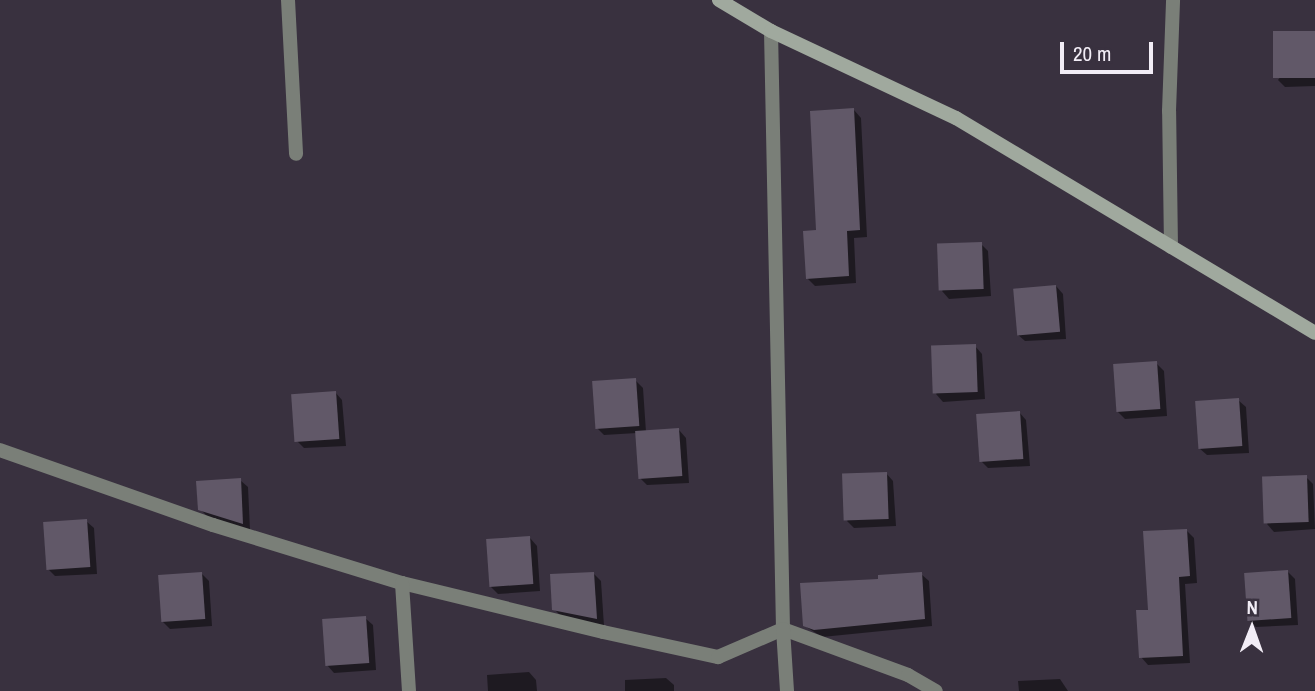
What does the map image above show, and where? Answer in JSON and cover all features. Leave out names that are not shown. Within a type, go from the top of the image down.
[{"type":"street","points":[[288,0],[296,154]]},
{"type":"street","points":[[719,0],[771,31],[956,118],[1315,333]]},
{"type":"street","points":[[1171,247],[1169,111],[1173,0]]},
{"type":"street","points":[[771,31],[783,629],[787,691]]},
{"type":"street","points":[[0,450],[213,525],[402,583],[718,657],[783,629],[908,675],[936,691]]},
{"type":"street","points":[[402,583],[410,691]]},
{"type":"building","points":[[1273,31],[1315,31],[1315,78],[1273,78]]},
{"type":"building","points":[[854,108],[860,230],[847,231],[849,276],[806,279],[803,231],[816,230],[810,111]]},
{"type":"building","points":[[982,242],[984,289],[939,291],[937,244]]},
{"type":"building","points":[[1056,285],[1060,332],[1017,336],[1013,289]]},
{"type":"building","points":[[976,344],[978,392],[933,394],[931,346]]},
{"type":"building","points":[[1157,361],[1160,409],[1116,412],[1113,364]]},
{"type":"building","points":[[636,378],[639,426],[595,429],[592,381]]},
{"type":"building","points":[[336,391],[339,439],[294,442],[291,394]]},
{"type":"building","points":[[1239,398],[1242,446],[1198,449],[1195,401]]},
{"type":"building","points":[[1020,411],[1023,459],[979,462],[976,414]]},
{"type":"building","points":[[679,428],[682,476],[638,479],[635,431]]},
{"type":"building","points":[[887,472],[889,519],[844,521],[842,474]]},
{"type":"building","points":[[1307,475],[1309,522],[1264,524],[1262,477]]},
{"type":"building","points":[[241,478],[243,524],[198,510],[196,481]]},
{"type":"building","points":[[87,519],[90,567],[46,570],[43,522]]},
{"type":"building","points":[[1187,529],[1190,576],[1179,577],[1183,656],[1139,658],[1136,610],[1148,610],[1143,531]]},
{"type":"building","points":[[530,536],[533,584],[489,587],[486,539]]},
{"type":"building","points":[[1288,570],[1291,618],[1247,621],[1244,573]]},
{"type":"building","points":[[202,572],[205,619],[161,622],[158,575]]},
{"type":"building","points":[[594,572],[597,619],[552,610],[550,574]]},
{"type":"building","points":[[922,572],[925,619],[814,630],[803,626],[800,583],[878,579],[878,575]]},
{"type":"building","points":[[366,616],[369,663],[325,666],[322,619]]}]
